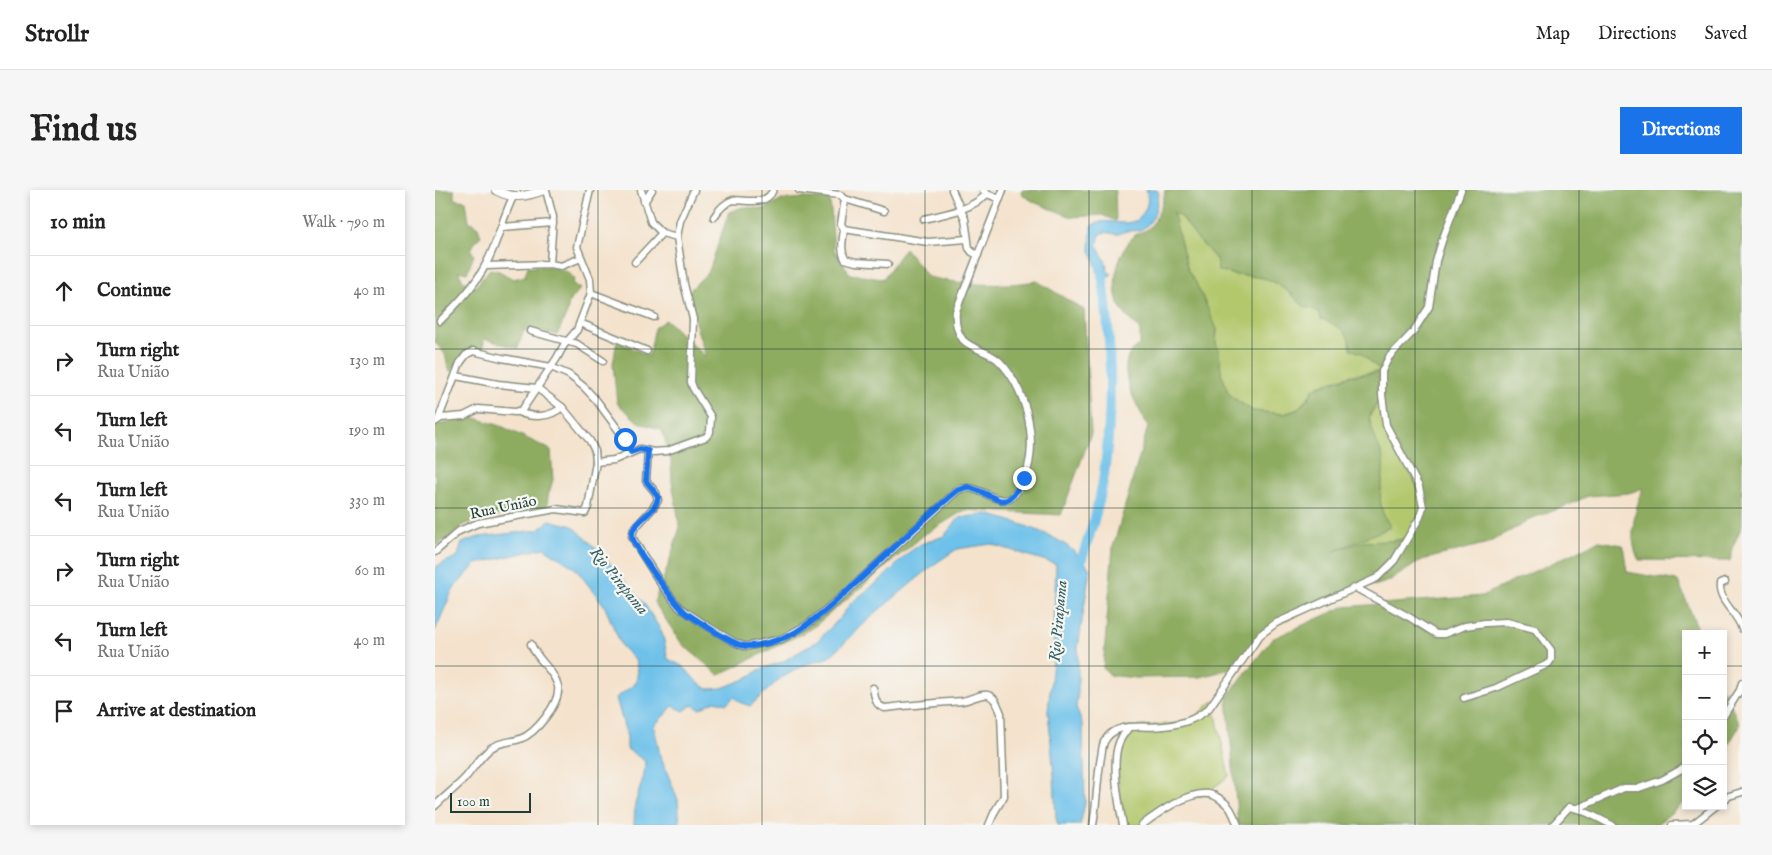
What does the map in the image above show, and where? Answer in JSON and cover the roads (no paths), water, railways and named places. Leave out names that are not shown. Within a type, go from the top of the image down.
[{"type":"street","points":[[496,190],[513,197],[545,190],[550,201],[553,223],[550,264]]},
{"type":"street","points":[[518,412],[525,407],[566,341],[575,333],[591,293],[590,279],[577,243],[589,193],[582,190]]},
{"type":"street","points":[[641,190],[651,222],[662,234],[677,237]]},
{"type":"street","points":[[644,202],[652,190]]},
{"type":"street","points":[[456,376],[497,384],[537,388],[562,407],[593,446],[596,462],[614,460],[640,449],[663,452],[673,450],[706,437],[711,428],[711,420],[709,412],[691,382],[693,319],[683,284],[677,237],[681,221],[694,190]]},
{"type":"street","points":[[715,217],[719,209],[728,201],[764,200],[769,197],[773,190]]},
{"type":"street","points":[[799,190],[835,192],[845,199],[884,211]]},
{"type":"street","points":[[951,190],[966,224],[970,251],[978,255]]},
{"type":"street","points":[[648,451],[646,481],[656,493],[658,500],[633,529],[632,536],[671,597],[689,615],[739,645],[755,645],[789,635],[807,625],[958,490],[967,487],[999,500],[1007,500],[1013,496],[1024,478],[1029,458],[1030,440],[1024,398],[1000,361],[990,354],[971,346],[962,338],[958,332],[955,319],[958,306],[1003,190]]},
{"type":"street","points":[[1093,825],[1098,770],[1105,741],[1119,729],[1164,726],[1189,721],[1197,717],[1209,708],[1260,635],[1268,628],[1370,583],[1385,571],[1420,517],[1423,507],[1419,487],[1386,425],[1381,371],[1389,357],[1413,332],[1429,308],[1442,240],[1461,190]]},
{"type":"street","points":[[924,218],[961,210],[976,204],[985,192],[1000,199]]},
{"type":"street","points":[[440,321],[471,287],[485,266],[513,197]]},
{"type":"street","points":[[845,199],[841,224],[844,229],[842,244],[845,259],[856,262],[888,264]]},
{"type":"street","points":[[502,227],[553,223]]},
{"type":"street","points":[[844,229],[928,242],[967,240]]},
{"type":"street","points":[[635,262],[662,234]]},
{"type":"street","points":[[485,266],[565,265],[581,258]]},
{"type":"street","points":[[591,293],[654,317]]},
{"type":"street","points":[[580,323],[647,351]]},
{"type":"street","points":[[530,331],[577,344],[603,361]]},
{"type":"street","points":[[562,407],[557,411],[544,415],[528,416],[518,412],[478,409],[464,416],[436,421],[463,359],[473,350],[502,358],[551,367],[569,375],[591,394],[625,439],[631,452]]},
{"type":"street","name":"Rua União","points":[[435,551],[459,531],[478,523],[556,509],[586,513],[596,462]]},
{"type":"street","points":[[1725,582],[1719,586],[1722,596],[1740,621],[1742,629]]},
{"type":"street","points":[[1355,588],[1436,634],[1444,634],[1465,626],[1507,622],[1535,629],[1539,632],[1551,650],[1551,660],[1548,664],[1496,688],[1463,698]]},
{"type":"street","points":[[435,806],[459,784],[492,748],[500,743],[518,740],[526,736],[553,706],[557,696],[558,685],[534,652],[531,644]]},
{"type":"street","points":[[1727,711],[1740,690],[1742,683]]},
{"type":"street","points":[[873,688],[877,703],[885,708],[937,701],[962,701],[985,695],[989,695],[996,701],[1001,713],[1005,793],[989,825]]},
{"type":"street","points":[[1123,825],[1118,794],[1117,755],[1118,744],[1129,727]]},
{"type":"street","points":[[1577,808],[1624,788],[1639,788],[1662,780],[1685,765]]},
{"type":"street","points":[[1727,798],[1742,792]]},
{"type":"street","points":[[1142,825],[1178,801],[1197,795],[1209,794],[1230,808],[1238,825]]},
{"type":"street","points":[[1553,825],[1569,807],[1577,808],[1612,825]]},
{"type":"street","points":[[1672,825],[1693,824],[1711,810]]},
{"type":"water","points":[[1146,190],[1157,190],[1159,194],[1154,214],[1146,226],[1136,231],[1100,234],[1097,246],[1106,262],[1108,272],[1112,274],[1106,279],[1099,281],[1095,261],[1090,251],[1091,226],[1099,222],[1125,223],[1138,220],[1143,213],[1148,199]]},
{"type":"water","name":"Rio Pirapama","points":[[987,514],[1034,529],[1058,540],[1079,556],[1090,569],[1078,647],[1078,693],[1076,708],[1083,725],[1085,803],[1080,825],[1058,825],[1056,818],[1048,711],[1053,662],[1056,564],[991,544],[957,549],[936,563],[873,615],[829,657],[805,665],[781,678],[750,706],[739,702],[734,697],[727,704],[715,701],[700,709],[692,705],[684,711],[673,706],[654,726],[660,755],[678,800],[680,825],[634,825],[635,804],[644,775],[645,761],[627,749],[627,737],[616,698],[636,683],[638,670],[635,660],[622,647],[604,605],[575,568],[544,548],[476,564],[453,589],[435,631],[435,569],[437,566],[458,556],[462,543],[479,537],[539,530],[549,520],[573,526],[602,554],[645,605],[662,632],[668,659],[684,667],[697,682],[708,689],[722,688],[745,679],[761,669],[782,662],[816,642],[840,618],[851,603],[884,577],[908,553],[921,544],[944,536],[959,518]]},
{"type":"waterway","points":[[1078,570],[1093,524],[1102,487],[1109,424],[1109,344],[1101,267]]}]
